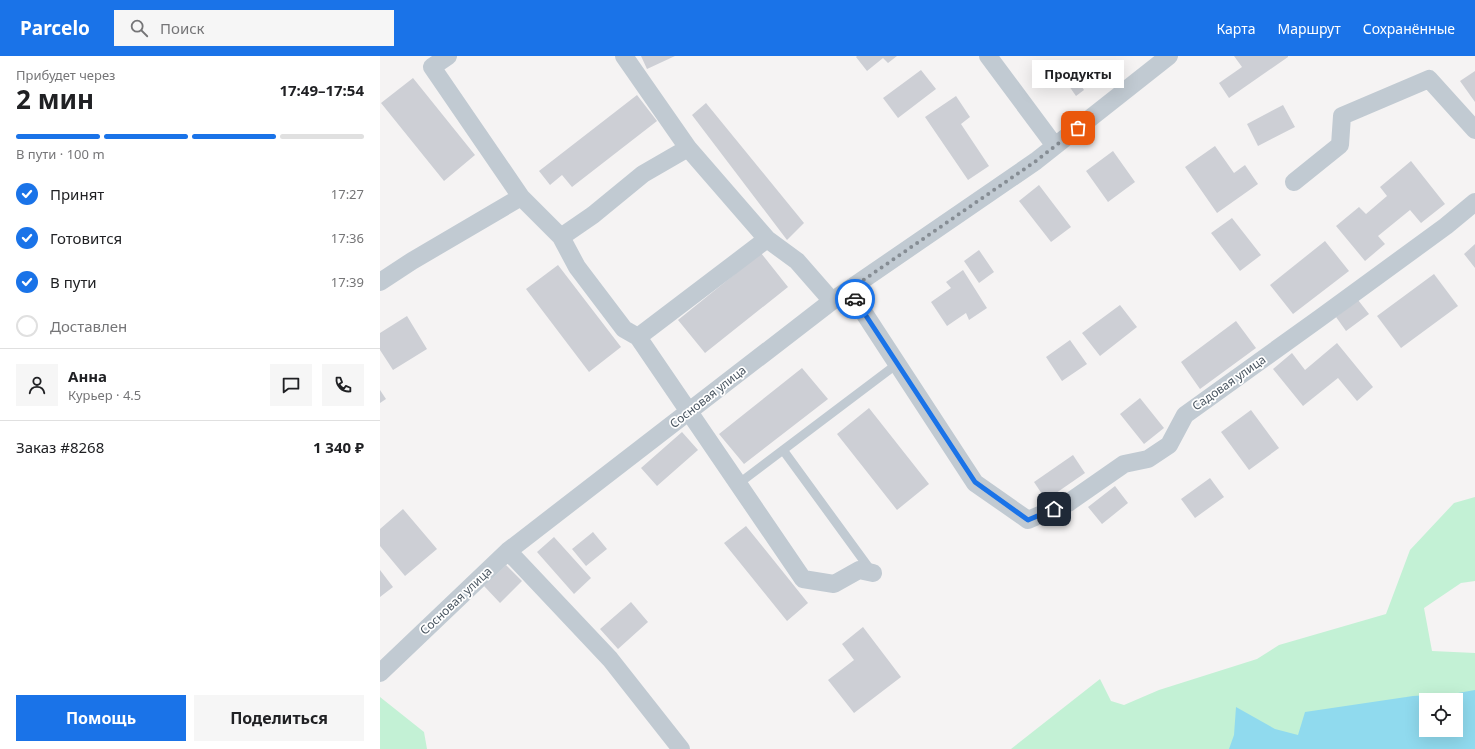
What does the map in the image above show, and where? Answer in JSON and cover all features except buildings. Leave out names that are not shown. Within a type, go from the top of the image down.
[{"type":"street","points":[[448,56],[432,67],[521,197],[561,237],[577,267],[624,330],[638,337],[803,579],[834,584],[859,570],[873,573]]},
{"type":"street","points":[[624,56],[688,148],[767,239],[797,261],[832,301]]},
{"type":"street","points":[[988,56],[1055,146]]},
{"type":"street","name":"Сосновая улица","points":[[380,673],[508,552],[832,301],[1036,161],[1168,56]]},
{"type":"street","points":[[1294,182],[1340,145],[1342,116],[1429,79],[1475,130]]},
{"type":"street","points":[[561,237],[593,215],[643,174],[688,148]]},
{"type":"street","points":[[380,282],[521,197]]},
{"type":"street","name":"Садовая улица","points":[[849,290],[975,482],[1028,520],[1068,503],[1124,464],[1148,459],[1169,445],[1185,415],[1440,231],[1475,202]]},
{"type":"street","points":[[638,337],[767,239]]},
{"type":"street","points":[[508,552],[610,659],[681,749]]},
{"type":"lane","points":[[738,484],[897,364]]},
{"type":"lane","points":[[783,450],[873,573]]},
{"type":"green space","points":[[1475,497],[1475,581],[1461,583],[1424,608],[1432,651],[1475,653],[1475,749],[1011,749],[1100,679],[1111,701],[1124,705],[1159,690],[1257,659],[1279,645],[1386,614],[1410,550],[1454,503]]},
{"type":"green space","points":[[380,697],[424,732],[427,749],[380,749]]},
{"type":"water","points":[[1475,690],[1475,749],[1229,749],[1234,735],[1236,707],[1275,729],[1298,735],[1305,712],[1419,696],[1419,737],[1463,737],[1463,693],[1458,693]]},
{"type":"way so far","points":[[855,299],[849,290],[1036,161],[1078,128]]},
{"type":"place","name":"Продукты","points":[[1078,128]]},
{"type":"route","points":[[855,299],[975,482],[1028,520],[1054,509]]}]
